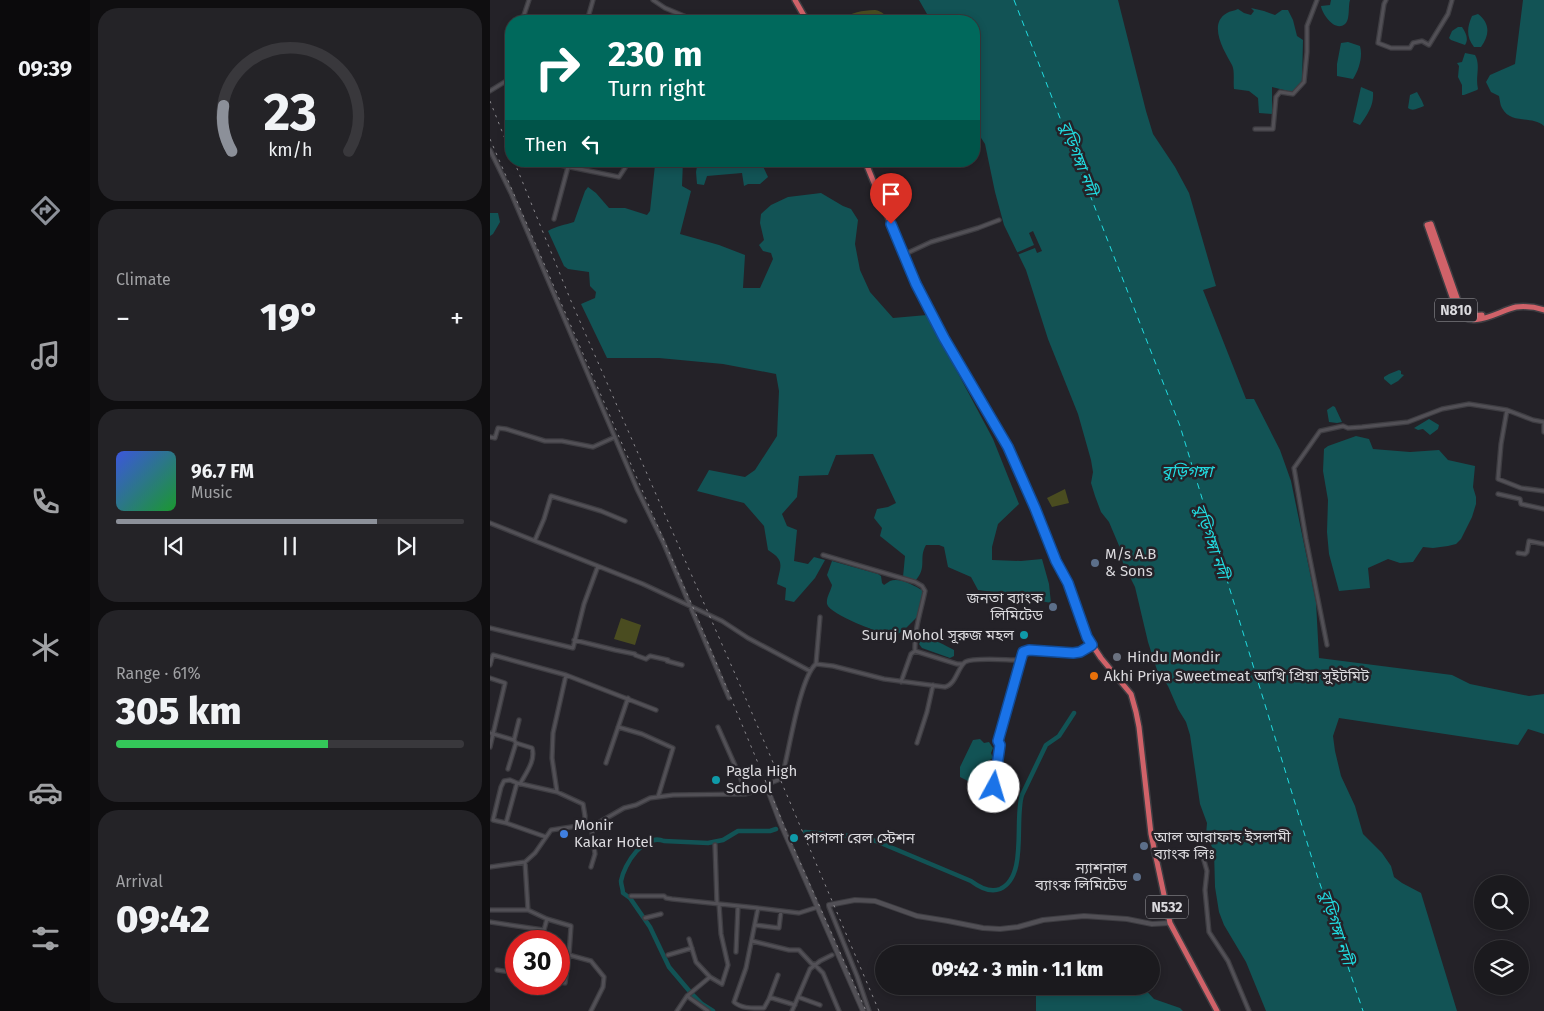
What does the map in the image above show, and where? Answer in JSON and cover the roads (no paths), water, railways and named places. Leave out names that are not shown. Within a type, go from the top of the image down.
[{"type":"highway","points":[[795,0],[804,15]]},
{"type":"highway","name":"N532","points":[[867,167],[916,284],[1008,447],[1056,561],[1068,583],[1087,637],[1101,658],[1131,694],[1139,727],[1151,834],[1170,923],[1217,1011]]},
{"type":"highway","name":"N810","points":[[1533,306],[1516,307],[1476,320],[1465,319],[1460,316],[1456,311],[1427,225],[1432,224],[1461,310],[1466,314],[1473,317],[1480,316],[1520,304],[1533,306],[1544,309]]},
{"type":"street","points":[[524,15],[529,0]]},
{"type":"street","points":[[589,15],[593,0]]},
{"type":"street","points":[[653,0],[664,8],[681,15]]},
{"type":"street","points":[[1255,129],[1273,129],[1276,97],[1280,92],[1293,94],[1304,82],[1308,52],[1307,26],[1317,0]]},
{"type":"street","points":[[1386,0],[1378,43],[1391,48],[1410,48],[1413,43],[1422,41],[1429,45],[1448,14],[1452,0]]},
{"type":"street","points":[[490,91],[505,82]]},
{"type":"street","points":[[490,150],[511,193],[637,489],[663,542],[730,698]]},
{"type":"street","points":[[554,220],[568,167],[619,177],[624,167]]},
{"type":"street","points":[[904,254],[931,242],[999,220]]},
{"type":"street","points":[[1327,645],[1294,468],[1320,431],[1343,426],[1348,428],[1408,422],[1442,409],[1468,404],[1507,410],[1544,422],[1544,432]]},
{"type":"street","points":[[1507,410],[1501,444],[1498,479],[1521,488],[1544,491]]},
{"type":"street","points":[[490,437],[495,438],[498,428],[545,440],[593,447],[615,437]]},
{"type":"street","points":[[1498,494],[1520,499],[1521,504],[1544,509]]},
{"type":"street","points":[[535,540],[544,520],[551,496],[601,510],[625,521]]},
{"type":"street","points":[[490,523],[643,584],[722,621],[748,638],[810,671]]},
{"type":"street","points":[[1518,553],[1525,554],[1527,552],[1529,541],[1544,544]]},
{"type":"street","points":[[823,555],[915,582],[922,586],[925,591],[914,637],[915,651]]},
{"type":"street","points":[[490,628],[573,648],[584,604],[598,566]]},
{"type":"street","points":[[490,867],[525,862],[535,853],[551,830],[584,826],[605,820],[624,808],[636,805],[650,798],[745,794],[759,790],[778,780],[783,773],[800,698],[810,671],[816,664],[820,617]]},
{"type":"street","points":[[574,640],[608,649],[621,650],[646,659],[650,656],[682,665]]},
{"type":"street","points":[[1000,807],[991,794],[1000,745],[998,741],[1020,659],[1025,650],[1073,653],[1080,652],[1092,645]]},
{"type":"street","points":[[915,651],[957,664],[963,664]]},
{"type":"street","points":[[901,682],[911,654],[915,651]]},
{"type":"street","points":[[490,665],[491,654],[566,675],[656,710]]},
{"type":"street","points":[[816,664],[833,666],[901,682],[945,687],[949,686],[963,664],[970,660],[1020,659]]},
{"type":"street","points":[[557,792],[552,758],[553,733],[566,675]]},
{"type":"street","points":[[490,678],[506,683],[490,747]]},
{"type":"street","points":[[917,743],[933,685]]},
{"type":"street","points":[[606,763],[628,698]]},
{"type":"street","points":[[508,769],[519,720]]},
{"type":"street","points":[[718,726],[741,779],[745,794]]},
{"type":"street","points":[[618,727],[642,734],[673,748],[658,797]]},
{"type":"street","points":[[492,733],[532,748],[534,753],[530,765],[519,783],[506,823]]},
{"type":"street","points":[[546,837],[492,820],[504,781],[510,780],[557,792],[583,804],[584,826]]},
{"type":"street","points":[[766,785],[780,822],[863,1011]]},
{"type":"street","points":[[591,824],[594,854],[591,868]]},
{"type":"street","points":[[1196,836],[1207,871],[1205,890],[1209,932],[1228,961],[1249,1011]]},
{"type":"street","points":[[689,939],[696,962],[710,977],[722,984],[728,965],[721,934],[715,845]]},
{"type":"street","points":[[525,862],[528,910]]},
{"type":"street","points":[[632,896],[664,896],[672,899],[799,914],[818,907]]},
{"type":"street","points":[[869,1011],[858,976],[829,906],[855,900],[874,901],[917,916],[983,928],[1000,929],[1018,927],[1043,920],[1084,916],[1152,924],[1170,923]]},
{"type":"street","points":[[736,952],[738,906]]},
{"type":"street","points":[[758,908],[746,968],[734,1002],[746,1008],[764,1008],[778,975]]},
{"type":"street","points":[[490,910],[528,910],[547,919],[571,926],[570,940]]},
{"type":"street","points":[[755,925],[779,928],[781,911]]},
{"type":"street","points":[[645,918],[661,914]]},
{"type":"street","points":[[490,922],[544,930],[547,919]]},
{"type":"street","points":[[752,941],[789,950],[799,950],[823,973],[839,1011]]},
{"type":"street","points":[[668,955],[692,948]]},
{"type":"street","points":[[570,955],[591,961],[604,977],[603,987],[591,1011]]},
{"type":"street","points":[[792,1011],[808,972],[814,965],[832,955]]},
{"type":"street","points":[[497,970],[505,971]]},
{"type":"street","points":[[677,1011],[688,996],[710,977]]},
{"type":"street","points":[[688,996],[708,1011]]},
{"type":"street","points":[[798,997],[820,1005]]},
{"type":"street","points":[[769,999],[772,998],[795,1005]]},
{"type":"water","name":"বুড়িগঙ্গা","points":[[919,0],[1118,0],[1153,134],[1175,167],[1189,193],[1216,286],[1203,290],[1246,399],[1254,399],[1280,450],[1291,481],[1316,602],[1319,658],[1452,675],[1470,684],[1529,696],[1544,694],[1544,734],[1528,729],[1518,745],[1339,718],[1333,736],[1341,776],[1355,806],[1363,834],[1382,853],[1391,866],[1394,877],[1421,893],[1457,1011],[1266,1011],[1246,962],[1224,925],[1219,912],[1215,887],[1214,851],[1206,835],[1207,823],[1200,804],[1190,735],[1186,722],[1168,686],[1157,670],[1148,642],[1135,587],[1123,563],[1120,548],[1109,522],[1101,512],[1095,496],[1091,483],[1093,472],[1091,460],[1078,414],[1048,339],[1026,270],[1004,225],[985,144],[980,136],[980,15],[928,15]]},
{"type":"water","points":[[1331,0],[1350,0],[1347,21],[1342,26],[1334,25],[1330,22],[1322,9],[1321,6],[1330,5]]},
{"type":"water","points":[[1523,0],[1544,0],[1544,126],[1506,113],[1501,107],[1499,96],[1491,92],[1486,82],[1490,75],[1515,64]]},
{"type":"water","points":[[1251,8],[1275,15],[1282,10],[1288,10],[1297,36],[1303,40],[1302,82],[1292,92],[1272,87],[1272,114],[1259,113],[1258,98],[1249,91],[1234,89],[1233,67],[1219,38],[1218,24],[1221,18],[1228,12],[1238,9],[1251,15],[1254,11]]},
{"type":"water","points":[[1478,14],[1487,25],[1487,34],[1481,47],[1474,47],[1468,28],[1472,16]]},
{"type":"water","points":[[1462,27],[1466,34],[1467,40],[1465,45],[1449,38],[1452,31]]},
{"type":"water","points":[[1348,42],[1360,46],[1361,50],[1360,63],[1353,79],[1337,76],[1341,43]]},
{"type":"water","points":[[1465,53],[1475,55],[1477,59],[1478,89],[1462,95],[1462,85],[1458,77],[1459,66],[1457,63],[1462,62]]},
{"type":"water","points":[[1361,87],[1373,92],[1373,101],[1360,125],[1353,122]]},
{"type":"water","points":[[1417,92],[1424,106],[1412,110],[1408,108],[1410,95]]},
{"type":"water","points":[[655,167],[683,167],[682,186],[691,191],[680,234],[719,245],[745,255],[743,288],[760,288],[773,259],[771,253],[763,251],[759,245],[764,240],[760,223],[761,214],[771,205],[788,197],[821,193],[851,209],[858,220],[855,244],[860,270],[870,292],[893,318],[927,315],[993,439],[1019,504],[998,524],[992,547],[992,560],[1021,561],[1042,559],[1049,584],[1051,603],[978,590],[971,577],[948,567],[944,547],[939,545],[926,545],[921,571],[915,581],[903,577],[905,556],[880,536],[882,528],[874,518],[877,509],[896,503],[873,454],[836,455],[828,475],[799,476],[797,497],[782,514],[787,526],[797,530],[794,561],[808,564],[814,557],[825,560],[815,578],[794,602],[785,600],[786,588],[777,584],[780,561],[768,550],[764,526],[744,503],[697,491],[709,470],[745,477],[755,470],[777,436],[779,391],[776,374],[723,364],[659,358],[607,358],[581,304],[595,298],[596,292],[590,286],[589,272],[568,269],[564,266],[548,231],[574,222],[588,187],[609,208],[625,208],[647,215],[650,211]]},
{"type":"water","points":[[697,167],[763,167],[768,177],[760,184],[744,186],[742,173],[707,176],[704,185],[697,184]]},
{"type":"water","points":[[490,213],[498,213],[500,222],[490,236]]},
{"type":"water","points":[[1399,370],[1404,375],[1398,381],[1391,385],[1384,379],[1389,374]]},
{"type":"water","points":[[1333,406],[1342,422],[1329,422],[1327,410]]},
{"type":"water","points":[[1429,419],[1439,425],[1438,429],[1430,435],[1423,429],[1418,430],[1414,428]]},
{"type":"water","points":[[1356,436],[1369,439],[1373,449],[1410,452],[1439,450],[1448,460],[1475,466],[1473,487],[1476,504],[1461,539],[1456,544],[1433,548],[1423,547],[1413,562],[1400,563],[1388,559],[1368,568],[1370,588],[1339,591],[1329,554],[1327,532],[1328,500],[1323,471],[1324,449]]},
{"type":"water","points":[[832,561],[878,574],[881,576],[884,585],[890,581],[898,580],[907,582],[922,590],[922,600],[917,617],[904,630],[893,637],[837,613],[827,604],[832,585],[827,575]]},
{"type":"water","points":[[922,639],[935,641],[947,646],[954,650],[954,656],[950,658],[922,648],[919,644]]},
{"type":"water","points":[[980,739],[984,743],[989,742],[993,748],[991,753],[993,758],[983,764],[979,783],[974,784],[960,777],[960,767],[973,740]]},
{"type":"water","points":[[1036,995],[1150,995],[1154,999],[1180,1008],[1183,1011],[1036,1011]]},
{"type":"waterway","points":[[805,832],[851,836],[876,841],[971,881],[985,889],[1000,889],[1009,882],[1014,873],[1017,860],[1022,795],[1046,745],[1059,736],[1074,713]]},
{"type":"waterway","points":[[713,1011],[702,1004],[669,967],[650,927],[630,898],[623,893],[621,881],[623,874],[636,852],[649,841],[708,843],[723,840],[738,831],[770,831],[776,829]]},
{"type":"railway","points":[[490,101],[505,139]]},
{"type":"railway","points":[[490,139],[698,619],[788,835],[866,1011]]},
{"type":"railway","points":[[516,167],[571,301],[743,692],[879,1011]]},
{"type":"place","name":"M/s A.B & Sons","points":[[1095,563]]},
{"type":"place","name":"জনতা ব্যাংক লিমিটেড","points":[[1053,607]]},
{"type":"place","name":"Suruj Mohol সূরুজ মহল","points":[[1024,635]]},
{"type":"place","name":"Hindu Mondir","points":[[1117,657]]},
{"type":"place","name":"Akhi Priya Sweetmeat আখি প্রিয়া সুইটমিট","points":[[1094,676]]},
{"type":"place","name":"Pagla High School","points":[[716,780]]},
{"type":"place","name":"Monir Kakar Hotel","points":[[564,834]]},
{"type":"place","name":"পাগলা রেল স্টেশন","points":[[794,838]]},
{"type":"place","name":"আল আরাফাহ ইসলামী ব্যাংক লিঃ","points":[[1144,846]]},
{"type":"place","name":"ন্যাশনাল ব্যাংক লিমিটেড","points":[[1137,877]]},
{"type":"water label","name":"বুড়িগঙ্গা নদী","points":[[1079,158]]},
{"type":"water label","name":"বুড়িগঙ্গা নদী","points":[[1212,541]]},
{"type":"water label","name":"বুড়িগঙ্গা নদী","points":[[1337,927]]}]
